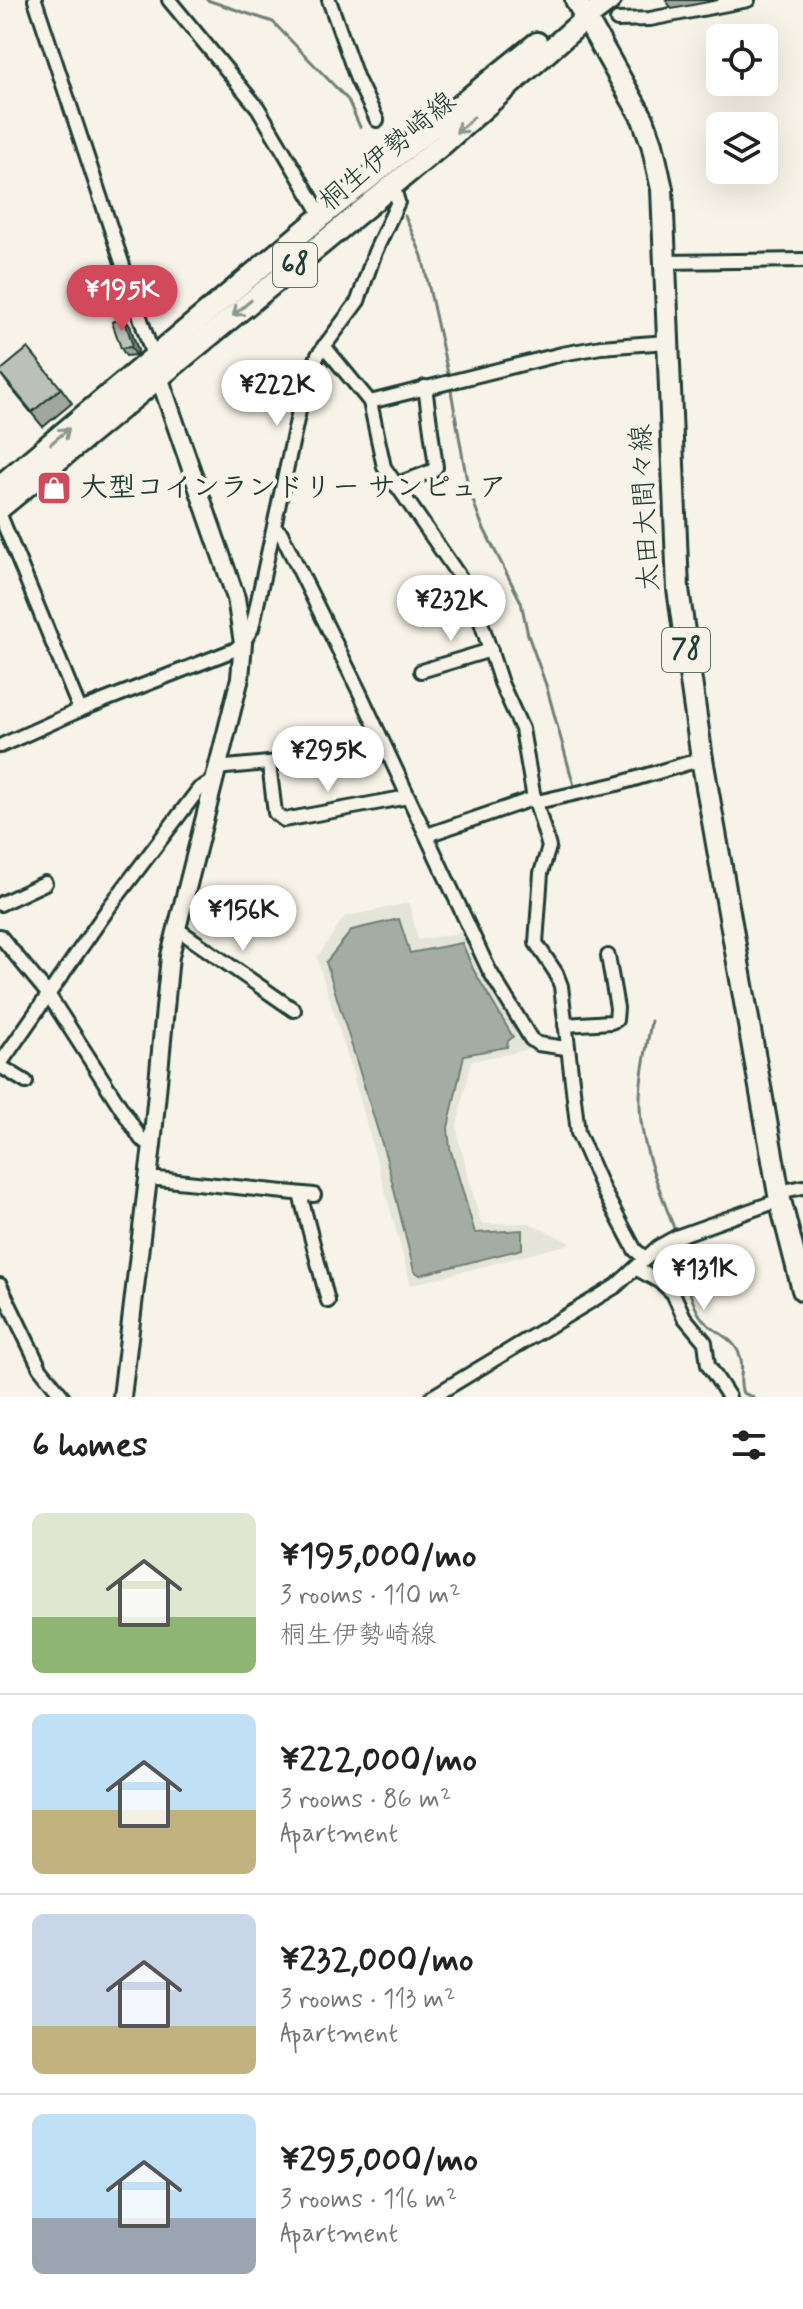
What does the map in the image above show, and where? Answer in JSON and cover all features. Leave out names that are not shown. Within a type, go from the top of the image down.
[{"type":"main road","name":"桐生伊勢崎線","points":[[0,508],[322,216],[582,6],[610,0]]},
{"type":"main road","name":"桐生伊勢崎線","points":[[0,486],[393,185],[582,6]]},
{"type":"main road","name":"太田大間々線","points":[[582,6],[636,105],[652,144],[662,189],[678,589],[702,759],[780,1196],[803,1290]]},
{"type":"street","points":[[35,0],[236,598],[243,643],[240,678],[175,930],[122,1397]]},
{"type":"street","points":[[169,0],[258,108],[322,216]]},
{"type":"street","points":[[329,0],[357,79],[377,120]]},
{"type":"street","points":[[617,20],[650,19],[748,0]]},
{"type":"street","points":[[0,746],[80,710],[234,650],[243,643],[252,628],[303,392],[313,364],[364,289],[375,252],[398,202],[393,185]]},
{"type":"street","points":[[665,262],[803,260]]},
{"type":"street","points":[[370,402],[562,354],[601,347],[667,342]]},
{"type":"street","points":[[324,346],[370,402],[382,462],[475,604],[501,683],[522,729],[549,847],[541,873],[536,943],[559,978],[575,1122],[585,1154],[641,1264],[673,1293],[684,1317],[705,1342],[708,1365],[729,1397]]},
{"type":"street","points":[[395,485],[436,467],[425,387]]},
{"type":"street","points":[[0,515],[80,710]]},
{"type":"street","points":[[274,528],[281,533],[489,970],[528,1036],[538,1044],[566,1048]]},
{"type":"street","points":[[421,671],[491,650]]},
{"type":"street","points":[[26,1082],[0,1065],[110,906],[205,783],[214,775],[269,764],[288,761],[308,765],[387,751]]},
{"type":"street","points":[[427,835],[536,800],[617,784],[702,759]]},
{"type":"street","points":[[269,764],[275,813],[284,820],[408,797]]},
{"type":"street","points":[[0,904],[45,883]]},
{"type":"street","points":[[175,930],[294,1010]]},
{"type":"street","points":[[0,936],[48,994],[141,1139],[152,1145]]},
{"type":"street","points":[[565,1025],[616,1020],[617,1008],[608,956]]},
{"type":"street","points":[[148,1178],[314,1195]]},
{"type":"street","points":[[432,1397],[616,1286],[676,1237],[803,1187]]},
{"type":"street","points":[[300,1194],[328,1301]]},
{"type":"street","points":[[0,1285],[40,1368],[63,1397]]},
{"type":"shaded area","points":[[409,903],[418,940],[466,932],[506,1010],[526,1041],[536,1048],[471,1061],[457,1125],[481,1224],[529,1223],[569,1242],[411,1285],[354,1078],[317,958],[344,917]]},
{"type":"shaded area","points":[[399,919],[410,953],[462,943],[473,969],[513,1037],[507,1047],[464,1055],[448,1128],[450,1148],[475,1233],[522,1230],[522,1249],[420,1275],[414,1271],[386,1157],[326,962],[352,930]]},
{"type":"building","points":[[124,318],[132,343],[131,347],[121,348],[112,322]]},
{"type":"building","points":[[28,348],[61,388],[32,412],[0,373]]},
{"type":"waterway","points":[[207,0],[273,22],[348,100],[360,127]]},
{"type":"waterway","points":[[405,216],[422,256],[449,378]]},
{"type":"waterway","points":[[450,385],[468,487],[482,525],[521,602],[528,635],[546,685],[574,786]]},
{"type":"waterway","points":[[651,1021],[641,1086],[641,1123],[653,1170],[675,1231]]},
{"type":"waterway","points":[[680,1244],[696,1309],[737,1349],[741,1361],[741,1388],[743,1393],[753,1397]]},
{"type":"place","name":"大型コインランドリー サンピュア","points":[[54,488]]}]
